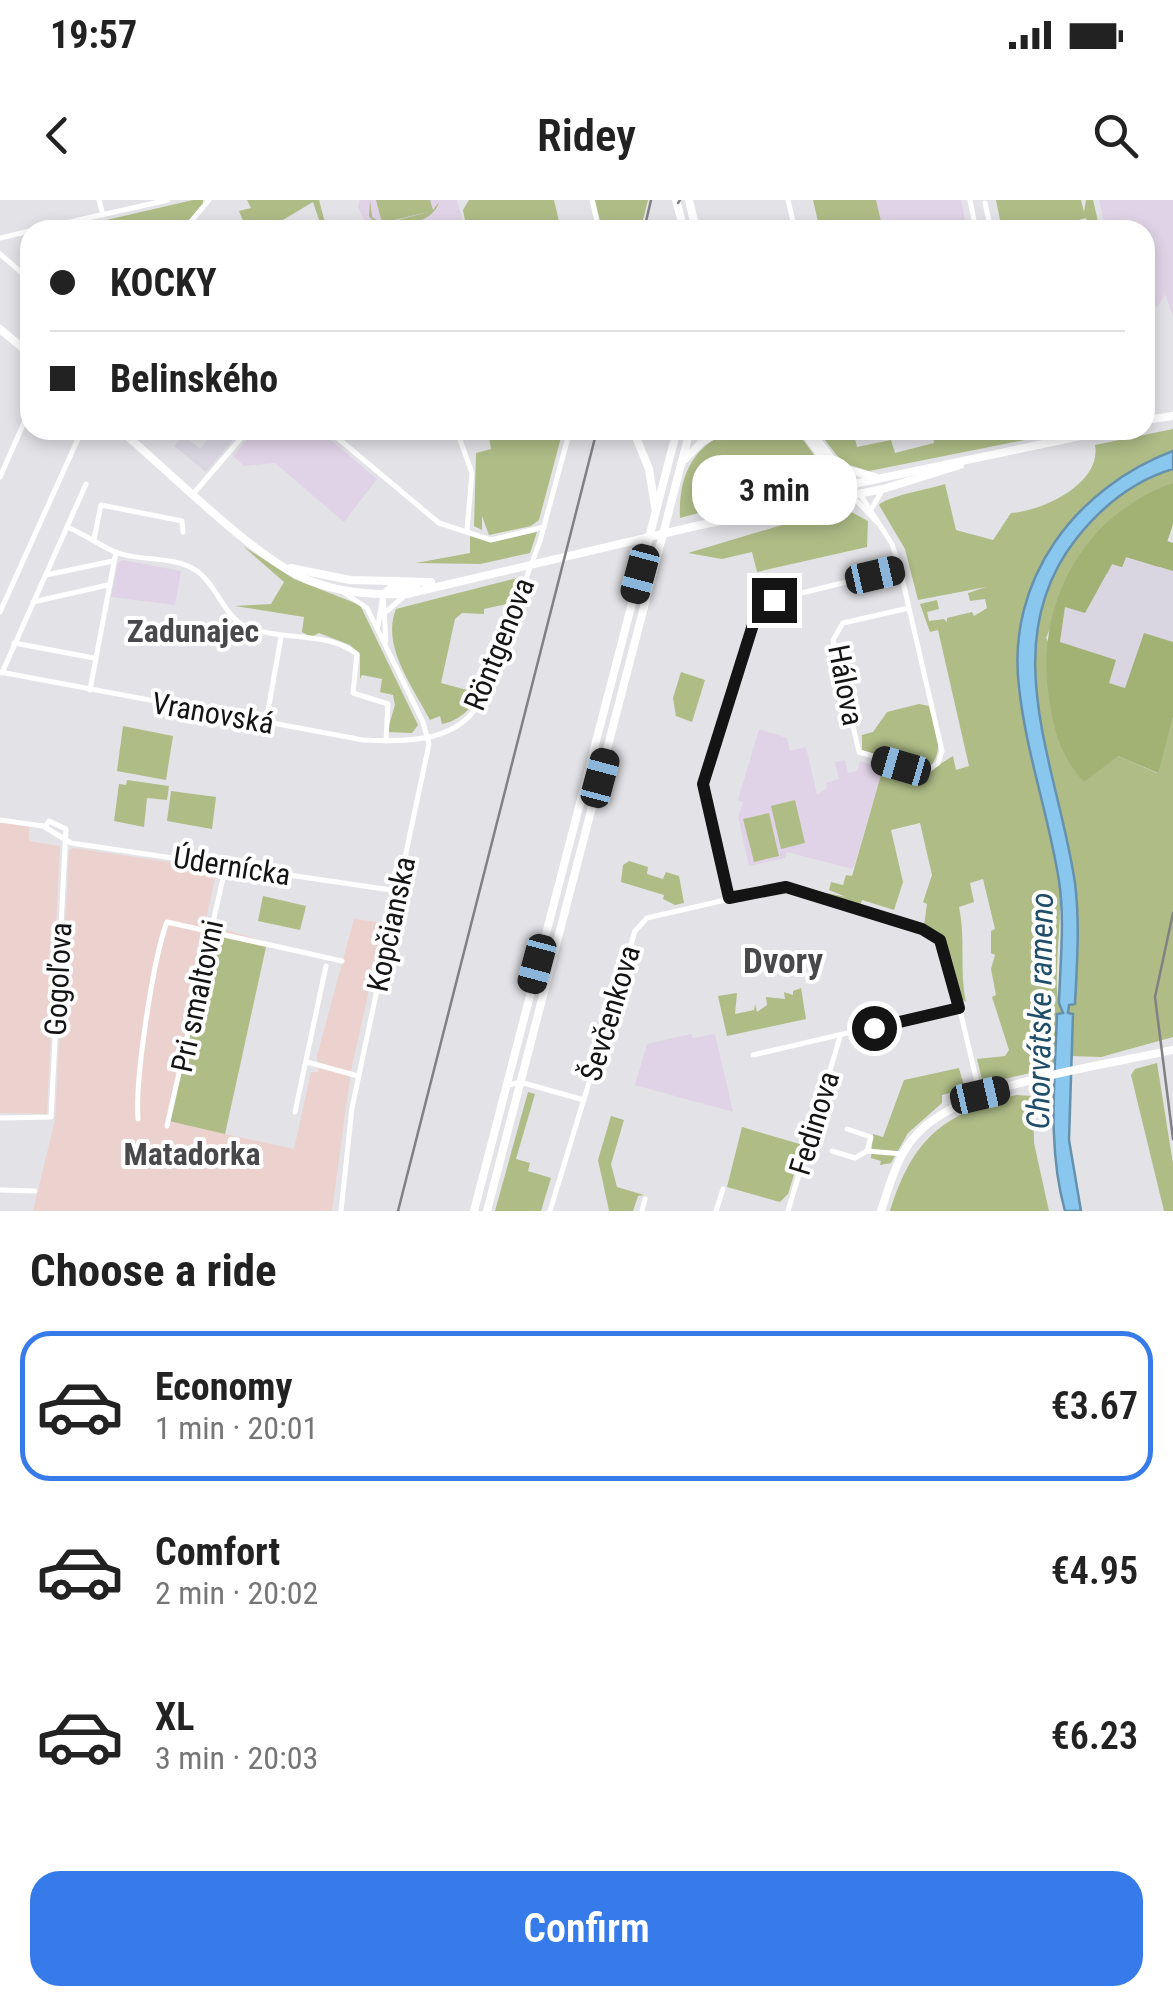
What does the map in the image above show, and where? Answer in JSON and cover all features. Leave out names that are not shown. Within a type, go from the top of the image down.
[{"type":"street","points":[[99,200],[103,214]]},
{"type":"street","points":[[76,220],[168,200]]},
{"type":"street","points":[[192,220],[209,200]]},
{"type":"street","points":[[970,200],[974,220],[988,217]]},
{"type":"street","points":[[985,203],[989,220]]},
{"type":"street","points":[[0,254],[20,271]]},
{"type":"street","points":[[0,477],[20,432]]},
{"type":"street","points":[[0,612],[77,440]]},
{"type":"street","points":[[132,440],[297,575],[336,589],[367,608],[428,736]]},
{"type":"street","points":[[194,493],[239,440]]},
{"type":"street","name":"Röntgenova","points":[[340,440],[439,523],[494,540],[544,526]]},
{"type":"street","points":[[460,440],[472,473],[467,530]]},
{"type":"street","name":"Röntgenova","points":[[428,736],[457,728],[473,716],[544,526],[567,440]]},
{"type":"street","points":[[637,440],[649,469],[656,513]]},
{"type":"street","points":[[474,1211],[674,440]]},
{"type":"street","points":[[487,1211],[688,440]]},
{"type":"street","points":[[682,462],[706,440]]},
{"type":"street","points":[[812,440],[826,462],[847,482]]},
{"type":"street","points":[[815,440],[838,467],[896,552],[909,608]]},
{"type":"street","points":[[696,526],[847,482],[960,464],[1062,440]]},
{"type":"street","points":[[809,494],[824,480],[826,462]]},
{"type":"street","points":[[378,629],[378,599],[391,588],[450,582],[696,526],[856,495],[960,464]]},
{"type":"street","points":[[838,467],[880,478]]},
{"type":"street","points":[[832,499],[847,482]]},
{"type":"street","points":[[1,673],[86,484]]},
{"type":"street","points":[[872,508],[883,489]]},
{"type":"street","points":[[856,495],[872,508],[879,524]]},
{"type":"street","points":[[94,538],[100,505],[182,521],[183,532]]},
{"type":"street","points":[[67,527],[116,552],[184,564],[198,572],[240,624],[309,640],[322,636],[357,654],[353,693],[388,704],[386,741]]},
{"type":"street","points":[[90,690],[116,552]]},
{"type":"street","points":[[46,576],[113,561]]},
{"type":"street","points":[[290,568],[368,582],[450,582]]},
{"type":"street","points":[[729,898],[703,784],[756,615],[762,605],[777,598],[900,569]]},
{"type":"street","points":[[368,582],[383,595],[388,611],[386,645]]},
{"type":"street","points":[[32,602],[108,585]]},
{"type":"street","points":[[388,611],[408,594],[424,587]]},
{"type":"street","points":[[336,589],[408,594]]},
{"type":"street","name":"Hálova","points":[[909,608],[942,750],[937,766],[923,772],[863,754],[858,749],[834,633],[846,622],[909,608]]},
{"type":"street","points":[[266,722],[281,635]]},
{"type":"street","points":[[14,643],[94,658]]},
{"type":"street","name":"Vranovská","points":[[1,673],[386,741],[428,736]]},
{"type":"street","name":"Kopčianska","points":[[341,1211],[348,1129],[429,750],[428,736]]},
{"type":"street","name":"Údernícka","points":[[0,820],[44,827],[65,842],[398,891]]},
{"type":"street","name":"Údernícka","points":[[44,827],[49,821],[63,824],[65,842]]},
{"type":"street","name":"Gogoľova","points":[[0,1118],[51,1117],[65,842]]},
{"type":"street","name":"Pri smaltovni","points":[[167,1126],[226,865]]},
{"type":"street","name":"Ševčenkova","points":[[584,1100],[637,927],[647,918],[786,887],[930,932],[946,951],[980,1095]]},
{"type":"street","points":[[138,1119],[136,1100],[160,940],[167,922],[342,961]]},
{"type":"street","points":[[295,1112],[326,966]]},
{"type":"street","name":"Fedinova","points":[[753,1055],[959,1008]]},
{"type":"street","name":"Fedinova","points":[[788,1211],[841,1035]]},
{"type":"street","points":[[881,1211],[902,1154],[936,1117],[980,1095],[1173,1050]]},
{"type":"street","points":[[307,1062],[358,1076]]},
{"type":"street","points":[[524,1067],[535,1086]]},
{"type":"street","points":[[510,1070],[520,1082]]},
{"type":"street","points":[[506,1086],[520,1082],[584,1100],[550,1211]]},
{"type":"street","points":[[847,1129],[871,1137],[867,1151]]},
{"type":"street","points":[[832,1151],[855,1158],[867,1151],[902,1154]]},
{"type":"street","points":[[716,1211],[723,1189]]},
{"type":"street","points":[[0,1190],[35,1191]]},
{"type":"street","points":[[642,1211],[645,1198]]},
{"type":"shaded area","points":[[360,200],[457,200],[462,220],[364,220],[358,207]]},
{"type":"shaded area","points":[[876,200],[961,200],[965,220],[881,220]]},
{"type":"shaded area","points":[[1099,200],[1173,200],[1173,317],[1165,294],[1155,307],[1155,220],[1104,220]]},
{"type":"shaded area","points":[[179,440],[190,440],[200,449],[207,440],[233,440],[206,472],[174,446]]},
{"type":"shaded area","points":[[247,440],[331,440],[377,479],[344,522],[275,463],[244,466],[233,456]]},
{"type":"shaded area","points":[[1125,557],[1173,571],[1173,642],[1144,633],[1126,688],[1109,683],[1115,660],[1060,643],[1065,607],[1085,612],[1112,564]]},
{"type":"shaded area","points":[[122,560],[181,571],[175,605],[111,597]]},
{"type":"shaded area","points":[[759,729],[787,738],[790,751],[806,747],[817,795],[827,788],[826,783],[839,779],[835,762],[845,760],[848,773],[857,771],[860,761],[883,768],[853,869],[787,852],[785,858],[749,866],[738,817],[743,802],[738,800]]},
{"type":"shaded area","points":[[0,823],[29,825],[29,841],[60,846],[47,1114],[0,1113]]},
{"type":"shaded area","points":[[69,850],[217,869],[205,924],[267,942],[225,1134],[294,1149],[311,1072],[318,1072],[317,1056],[354,919],[384,923],[351,1071],[332,1211],[33,1211],[55,1120]]},
{"type":"shaded area","points":[[691,1034],[693,1038],[715,1034],[733,1112],[635,1085],[647,1044]]},
{"type":"green space","points":[[193,200],[203,200],[189,220],[106,220]]},
{"type":"green space","points":[[247,200],[319,200],[324,220],[319,220],[313,202],[283,220],[243,220],[239,211],[251,208]]},
{"type":"green space","points":[[376,200],[430,200],[433,210],[439,202],[436,209],[423,219],[398,220],[432,211],[381,220]]},
{"type":"green space","points":[[469,200],[554,200],[559,220],[465,220],[463,210]]},
{"type":"green space","points":[[595,200],[648,200],[643,220],[600,220]]},
{"type":"green space","points":[[813,200],[876,200],[881,220],[818,220]]},
{"type":"green space","points":[[996,200],[1081,200],[1084,212],[1086,200],[1093,200],[1098,220],[1086,218],[1000,220]]},
{"type":"green space","points":[[1173,429],[1173,451],[1138,467],[1078,513],[1036,574],[1024,609],[1017,647],[1018,686],[1059,880],[1057,991],[1063,1014],[1057,1015],[1056,1067],[983,1084],[977,1059],[1005,1056],[1009,1050],[992,997],[996,995],[991,931],[995,929],[983,879],[970,883],[974,902],[959,907],[966,1002],[960,998],[944,940],[924,926],[927,904],[923,902],[932,875],[920,823],[891,830],[903,882],[894,910],[862,900],[860,906],[826,896],[827,893],[846,897],[829,890],[831,882],[843,885],[846,875],[852,876],[883,768],[918,778],[953,756],[956,770],[969,766],[938,630],[930,632],[920,604],[937,600],[939,609],[927,612],[929,621],[947,622],[947,618],[972,612],[974,616],[987,608],[985,599],[970,601],[968,593],[986,587],[918,600],[905,549],[879,505],[945,484],[956,530],[993,540],[1011,513],[1053,501],[1080,483],[1095,459],[1095,445],[1155,440],[1155,433]]},
{"type":"green space","points":[[490,440],[560,440],[539,520],[531,526],[489,535],[482,516],[482,530],[474,526],[476,453],[491,449]]},
{"type":"green space","points":[[714,440],[803,440],[819,462],[820,475],[813,482],[680,518],[685,476]]},
{"type":"green space","points":[[825,440],[855,440],[857,447],[891,440],[895,453],[934,440],[1025,440],[869,471],[843,463]]},
{"type":"green space","points":[[1173,469],[1173,483],[1168,485],[1173,524],[1159,567],[1126,557],[1122,567],[1112,564],[1107,574],[1082,551],[1046,638],[1118,756],[1157,773],[1173,717],[1173,1037],[1101,1057],[1072,1056],[1073,1015],[1068,1014],[1069,1004],[1075,1004],[1076,901],[1038,699],[1035,657],[1039,616],[1052,577],[1086,526],[1132,488]]},
{"type":"green space","points":[[1173,483],[1173,524],[1167,541],[1173,543],[1173,571],[1126,557],[1122,567],[1112,564],[1085,613],[1065,607],[1060,642],[1116,660],[1109,683],[1125,688],[1144,633],[1173,642],[1173,717],[1158,773],[1118,756],[1084,782],[1058,740],[1048,691],[1051,624],[1060,593],[1073,564],[1092,538],[1142,497]]},
{"type":"green space","points":[[842,507],[868,521],[867,547],[757,572],[752,552],[722,559],[688,553]]},
{"type":"green space","points":[[537,532],[530,553],[480,564],[416,563],[470,553],[470,535],[492,542]]},
{"type":"green space","points":[[243,546],[294,579],[360,605],[418,725],[412,733],[387,732],[395,705],[393,695],[380,692],[382,679],[362,675],[360,679],[360,655],[350,645],[319,633],[311,637],[302,632],[304,617],[235,606],[271,604],[284,582]]},
{"type":"green space","points":[[521,577],[511,603],[484,609],[484,614],[462,613],[455,619],[441,683],[478,693],[459,717],[442,724],[440,716],[430,720],[396,652],[392,623],[396,609]]},
{"type":"green space","points":[[681,672],[705,680],[692,722],[676,716],[673,698]]},
{"type":"green space","points":[[919,704],[929,706],[938,740],[937,755],[927,769],[862,750],[862,735],[873,732],[887,712]]},
{"type":"green space","points":[[123,726],[173,736],[166,780],[117,771]]},
{"type":"green space","points":[[127,780],[169,786],[167,800],[147,798],[144,827],[114,821],[119,784],[126,785]]},
{"type":"green space","points":[[171,791],[216,797],[212,829],[167,821]]},
{"type":"green space","points":[[795,800],[805,843],[781,849],[771,806]]},
{"type":"green space","points":[[769,813],[779,856],[754,862],[743,819]]},
{"type":"green space","points":[[629,861],[648,867],[647,874],[663,879],[666,872],[679,876],[684,903],[675,905],[663,899],[664,895],[621,882],[623,865]]},
{"type":"green space","points":[[263,896],[306,906],[300,930],[258,921]]},
{"type":"green space","points":[[211,935],[266,947],[225,1134],[169,1121]]},
{"type":"green space","points":[[801,988],[806,1019],[727,1036],[718,996],[737,993],[735,1014],[754,1010],[755,1004],[757,1012],[767,1005],[766,997],[785,999],[784,992],[793,995],[793,991]]},
{"type":"green space","points":[[1157,1063],[1173,1164],[1173,1211],[1164,1211],[1131,1075],[1135,1069]]},
{"type":"green space","points":[[959,1068],[965,1089],[942,1095],[942,1103],[908,1133],[891,1163],[880,1165],[881,1161],[871,1158],[873,1134],[883,1137],[904,1080]]},
{"type":"green space","points":[[528,1092],[535,1094],[516,1159],[530,1163],[528,1171],[551,1178],[541,1211],[495,1211]]},
{"type":"green space","points":[[1016,1095],[1033,1096],[1034,1143],[1049,1211],[890,1211],[909,1165],[934,1133],[969,1111]]},
{"type":"green space","points":[[611,1116],[624,1120],[611,1164],[617,1187],[644,1195],[638,1196],[633,1211],[609,1211],[598,1160]]},
{"type":"green space","points":[[742,1127],[803,1145],[788,1194],[780,1202],[727,1187]]},
{"type":"water","name":"Chorvátske rameno","points":[[1173,451],[1173,469],[1119,496],[1076,539],[1052,579],[1039,621],[1035,663],[1038,707],[1067,839],[1077,913],[1075,1004],[1069,1005],[1068,1013],[1073,1014],[1069,1140],[1081,1211],[1065,1211],[1056,1162],[1054,1113],[1057,1014],[1063,1013],[1059,1003],[1061,896],[1022,712],[1018,648],[1024,610],[1036,575],[1054,543],[1106,488]]},
{"type":"tram line","points":[[1173,913],[1155,997],[1173,1139]]},
{"type":"railway","points":[[646,220],[651,200]]},
{"type":"railway","points":[[398,1211],[594,440]]},
{"type":"district","name":"Zadunajec","points":[[193,631]]},
{"type":"district","name":"Dvory","points":[[783,961]]},
{"type":"district","name":"Matadorka","points":[[192,1154]]},
{"type":"route","points":[[774,600],[762,605],[756,615],[703,784],[723,874],[729,898],[786,887],[922,929],[940,940],[959,1008],[874,1028]]}]
